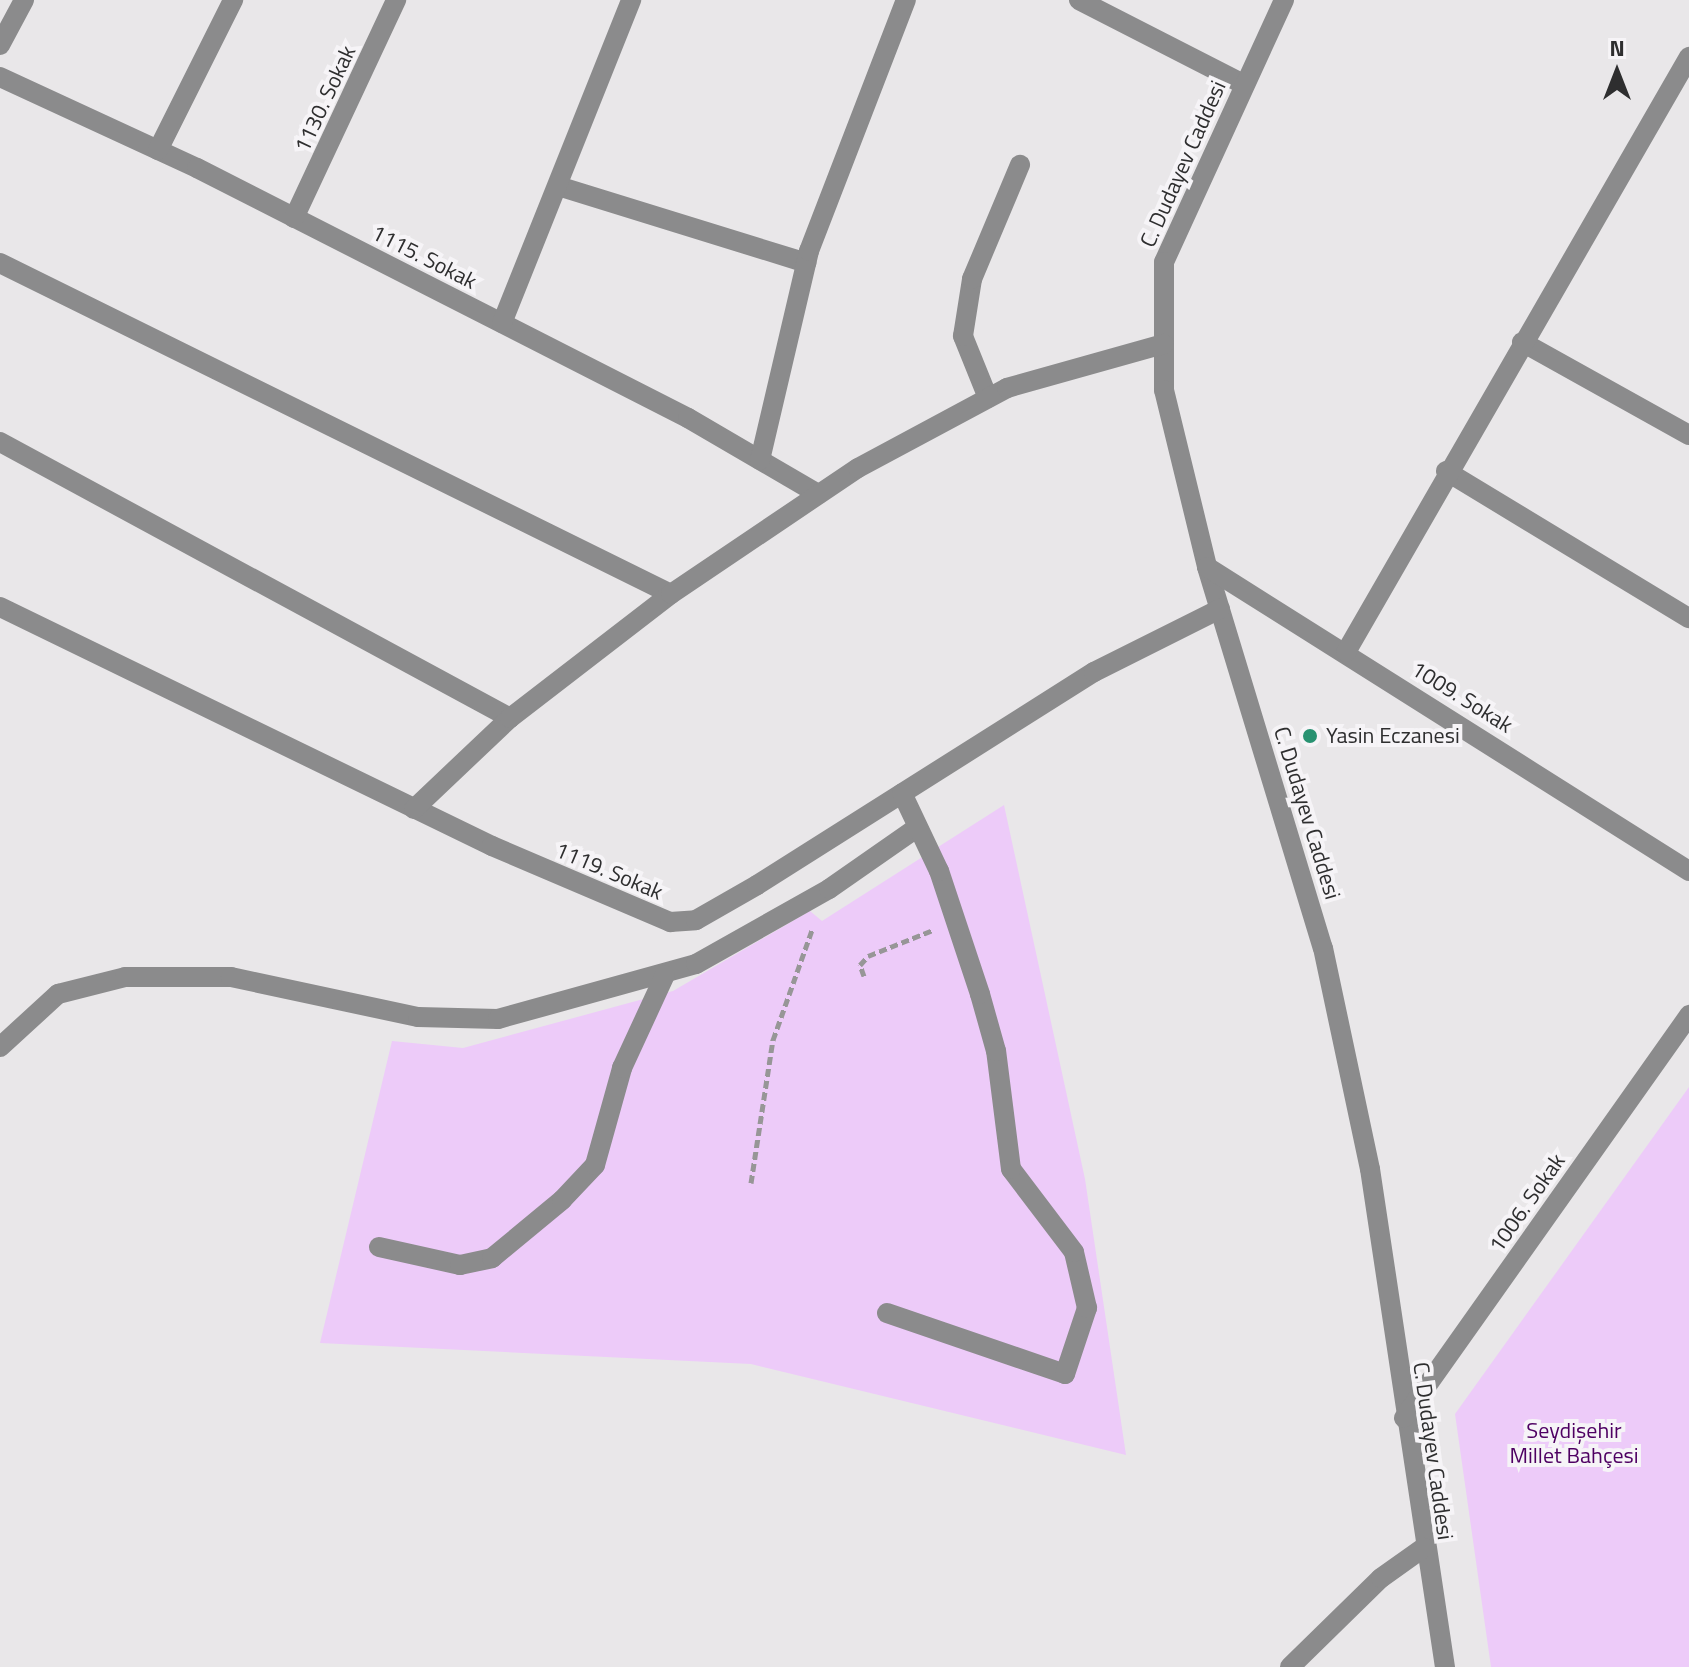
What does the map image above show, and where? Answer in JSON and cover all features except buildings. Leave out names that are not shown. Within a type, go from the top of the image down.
[{"type":"street","points":[[0,45],[24,0]]},
{"type":"street","points":[[158,150],[233,0]]},
{"type":"street","name":"1130. Sokak","points":[[294,218],[396,0]]},
{"type":"street","points":[[502,323],[631,0]]},
{"type":"street","points":[[760,460],[806,263],[906,0]]},
{"type":"street","points":[[1079,0],[1245,85]]},
{"type":"street","name":"C. Dudayev Caddesi","points":[[1284,0],[1164,262],[1164,390],[1207,567],[1323,948],[1370,1169],[1423,1548],[1445,1667]]},
{"type":"street","points":[[1346,652],[1446,471],[1689,57]]},
{"type":"street","name":"1115. Sokak","points":[[0,77],[158,150],[502,323],[818,494]]},
{"type":"street","points":[[988,398],[963,336],[972,279],[1020,165]]},
{"type":"street","points":[[558,186],[806,263]]},
{"type":"street","points":[[0,263],[671,594]]},
{"type":"street","points":[[1522,342],[1689,435]]},
{"type":"street","points":[[414,809],[510,718],[671,594],[818,494],[988,398],[1164,344]]},
{"type":"street","points":[[0,442],[510,718]]},
{"type":"street","points":[[1446,471],[1689,618]]},
{"type":"street","name":"1009. Sokak","points":[[1207,567],[1689,871]]},
{"type":"street","name":"1119. Sokak","points":[[0,607],[414,809],[670,922],[696,920],[1094,672],[1220,609]]},
{"type":"street","points":[[887,1313],[1065,1374],[1087,1308],[1074,1252],[1011,1169],[996,1051],[957,923],[902,793]]},
{"type":"street","points":[[0,1047],[58,994],[125,977],[231,977],[459,1020],[498,1019],[665,975],[829,889],[918,827]]},
{"type":"street","points":[[379,1247],[460,1265],[492,1258],[562,1200],[595,1165],[622,1068],[665,975]]},
{"type":"street","name":"1006. Sokak","points":[[1404,1418],[1689,1015]]},
{"type":"street","points":[[1290,1667],[1423,1548]]},
{"type":"path","points":[[751,1183],[773,1040],[829,889]]},
{"type":"path","points":[[864,976],[860,965],[868,956],[957,923]]},
{"type":"green space","points":[[1004,805],[1085,1179],[1126,1455],[751,1364],[320,1343],[392,1041],[463,1048],[673,991],[810,911],[822,921]]},
{"type":"green space","name":"Seydişehir Millet Bahçesi","points":[[1689,1087],[1689,1667],[1491,1667],[1455,1414]]},
{"type":"place","name":"Yasin Eczanesi","points":[[1310,736]]}]
